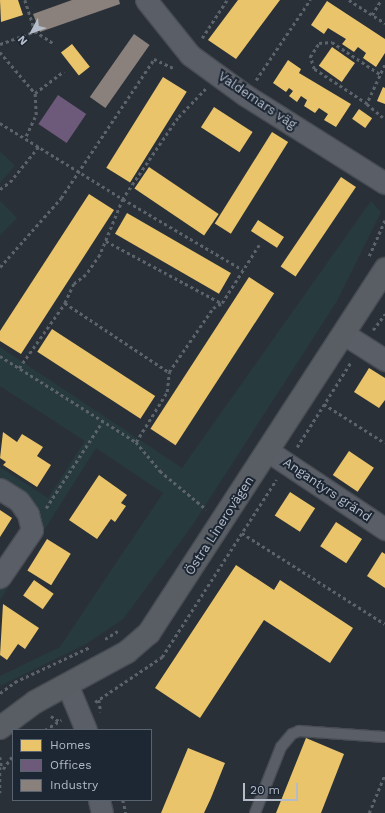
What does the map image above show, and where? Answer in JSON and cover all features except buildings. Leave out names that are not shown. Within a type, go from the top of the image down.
[{"type":"street","name":"Valdemars väg","points":[[146,0],[190,55],[245,95],[385,183]]},
{"type":"street","name":"Östra Linerovägen","points":[[0,728],[35,702],[138,645],[163,614],[211,513],[268,451],[344,334],[376,263]]},
{"type":"street","points":[[344,334],[385,360]]},
{"type":"street","name":"Angantyrs gränd","points":[[268,451],[385,529]]},
{"type":"street","points":[[0,489],[19,502],[28,514],[32,530],[0,577]]},
{"type":"street","points":[[67,684],[86,729]]},
{"type":"street","points":[[99,801],[102,813]]},
{"type":"lane","points":[[255,813],[281,747],[292,734],[300,731],[385,737]]},
{"type":"path","points":[[25,0],[35,31],[54,44]]},
{"type":"path","points":[[190,55],[227,0]]},
{"type":"path","points":[[245,95],[310,0]]},
{"type":"path","points":[[349,0],[385,23]]},
{"type":"path","points":[[372,15],[381,0]]},
{"type":"path","points":[[0,44],[35,31]]},
{"type":"path","points":[[380,74],[332,42],[319,43],[310,58],[314,69],[366,104],[385,119]]},
{"type":"path","points":[[0,52],[35,93],[36,115],[26,136]]},
{"type":"path","points":[[0,267],[61,198],[154,60],[176,70]]},
{"type":"path","points":[[366,104],[385,65]]},
{"type":"path","points":[[35,93],[64,71]]},
{"type":"path","points":[[200,85],[212,93]]},
{"type":"path","points":[[19,368],[65,303],[74,284],[86,275],[106,241],[123,199],[178,118],[206,89]]},
{"type":"path","points":[[0,123],[26,136],[78,173],[244,270]]},
{"type":"path","points":[[0,189],[10,182],[39,146]]},
{"type":"path","points":[[376,263],[385,220]]},
{"type":"path","points":[[106,241],[222,303]]},
{"type":"path","points":[[136,442],[167,392],[169,372],[213,308],[222,303],[259,245]]},
{"type":"path","points":[[65,303],[169,372]]},
{"type":"path","points":[[0,356],[102,422],[136,442],[170,480],[211,513],[385,624]]},
{"type":"path","points":[[324,404],[385,443]]},
{"type":"path","points":[[32,530],[102,422]]},
{"type":"path","points":[[100,642],[124,627]]},
{"type":"path","points":[[0,693],[15,682],[92,646]]},
{"type":"path","points":[[0,756],[0,793]]},
{"type":"path","points":[[1,768],[12,756]]},
{"type":"path","points":[[369,813],[385,774]]},
{"type":"path","points":[[123,801],[126,813]]},
{"type":"green space","points":[[1,152],[15,166],[0,183],[0,153]]},
{"type":"green space","points":[[0,201],[17,218],[0,235]]},
{"type":"green space","points":[[371,201],[381,212],[337,301],[192,526],[123,619],[86,644],[0,686],[0,676],[60,647],[163,493],[96,448],[0,600],[0,564],[23,529],[20,510],[0,497],[0,467],[48,498],[85,441],[0,386],[0,347],[182,468]]}]
